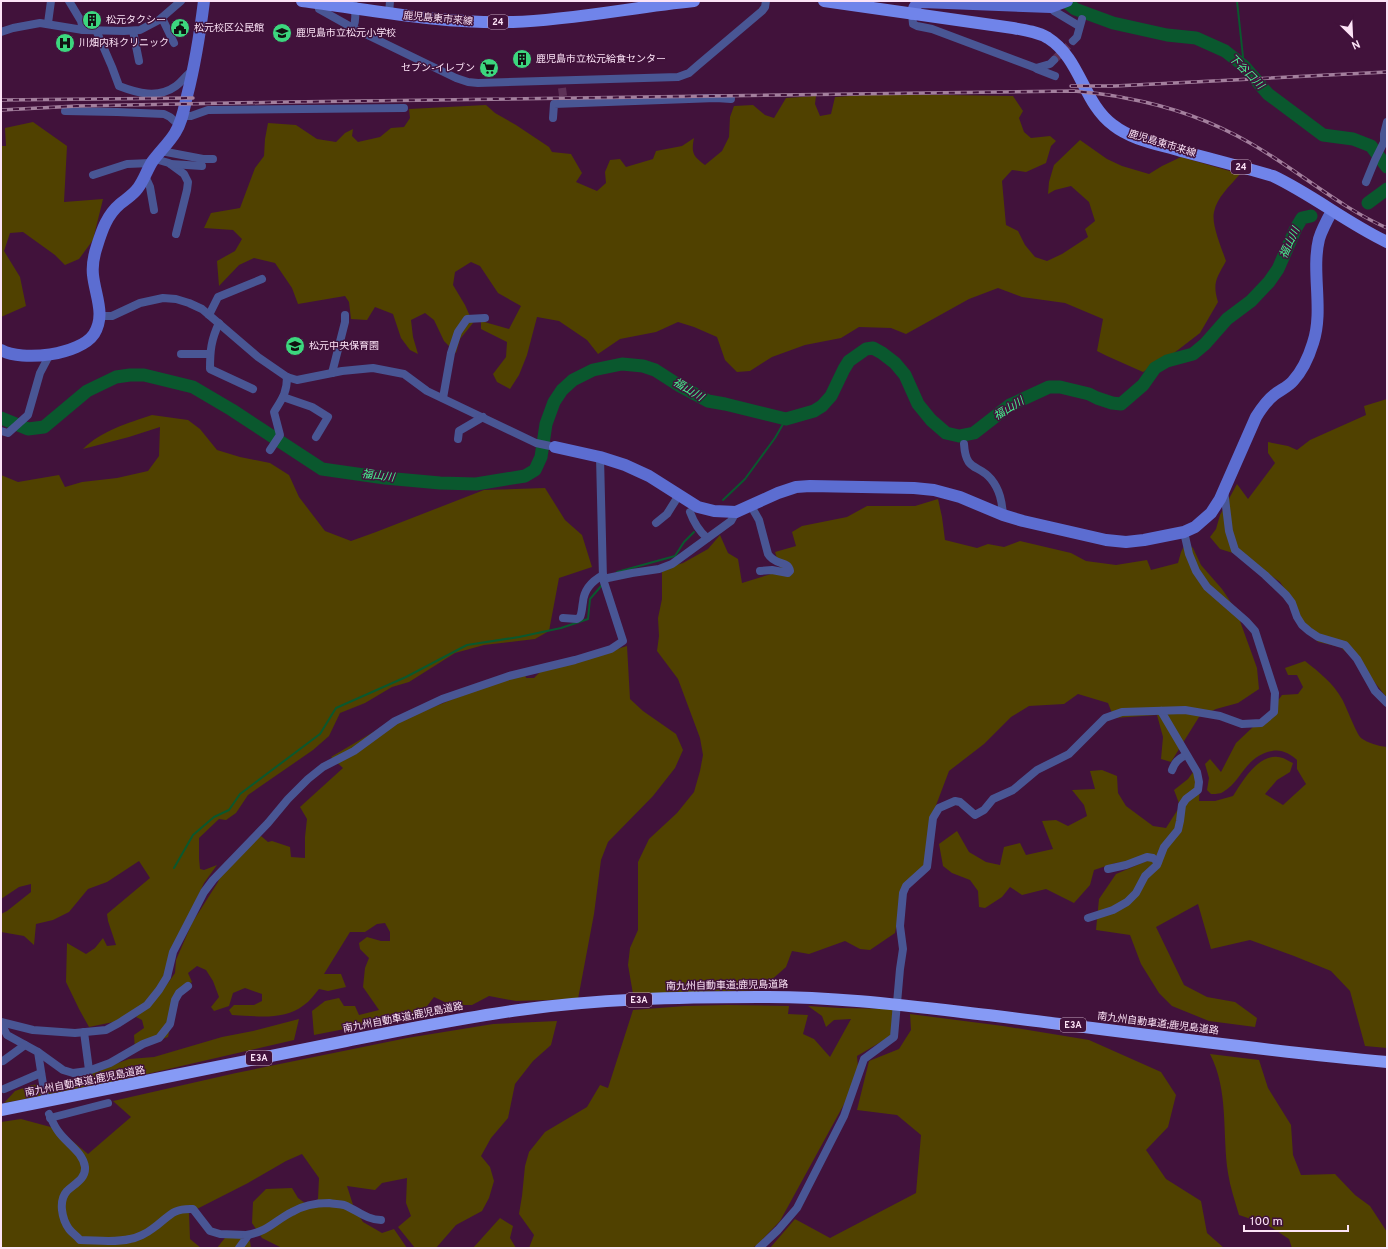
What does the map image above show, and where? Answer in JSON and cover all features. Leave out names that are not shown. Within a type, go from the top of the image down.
[{"type":"highway","name":"南九州自動車道;鹿児島道路","points":[[1,1110],[122,1087],[400,1030],[519,1010],[648,999],[759,996],[806,997],[864,1001],[1314,1055],[1387,1062]]},
{"type":"main road","name":"鹿児島東市来線","points":[[302,1],[354,5],[389,14],[445,21],[472,22],[514,22],[551,19],[685,1]]},
{"type":"main road","name":"鹿児島東市来線","points":[[824,1],[1013,28],[1037,33],[1048,38],[1066,53],[1103,117],[1114,126],[1133,137],[1273,176],[1289,183],[1365,231],[1387,242]]},
{"type":"street","points":[[48,23],[51,1]]},
{"type":"street","points":[[69,1],[81,21],[83,30]]},
{"type":"street","points":[[1,32],[40,23],[48,23],[83,30],[133,31],[145,28],[162,18],[181,1]]},
{"type":"street","points":[[1,350],[11,355],[22,356],[50,354],[66,351],[84,344],[93,335],[100,316],[92,274],[96,248],[101,233],[111,214],[138,188],[155,158],[174,135],[181,121],[194,70],[204,1]]},
{"type":"street","points":[[389,14],[390,1]]},
{"type":"street","points":[[318,3],[319,9],[353,28],[456,78],[468,82],[562,84],[678,77],[689,73],[762,11],[767,4],[766,1]]},
{"type":"street","points":[[1055,76],[932,29],[917,26],[913,24],[912,14],[915,5],[922,2],[1059,4]]},
{"type":"street","points":[[1059,4],[1054,11],[1081,22],[1076,37],[1073,41]]},
{"type":"street","points":[[353,28],[355,24],[354,5]]},
{"type":"street","points":[[162,18],[174,43]]},
{"type":"street","points":[[96,30],[119,86],[138,93],[151,94],[166,92],[177,85],[187,73],[194,70]]},
{"type":"street","points":[[133,31],[139,61]]},
{"type":"street","points":[[1036,68],[1050,64],[1054,60]]},
{"type":"street","points":[[553,118],[554,104],[716,98],[731,99]]},
{"type":"street","points":[[65,111],[164,114],[181,121],[208,110],[404,108]]},
{"type":"street","points":[[1366,182],[1384,142],[1387,122]]},
{"type":"street","points":[[155,158],[170,164],[184,174],[188,182],[188,190],[176,234]]},
{"type":"street","points":[[93,175],[127,164],[155,158],[213,159]]},
{"type":"street","points":[[170,164],[202,166]]},
{"type":"street","points":[[145,176],[150,187],[154,210]]},
{"type":"street","points":[[100,316],[112,316],[140,303],[163,298],[176,299],[189,303],[202,309],[258,357],[287,377],[297,380],[342,371],[373,368],[404,374],[427,391],[536,443],[600,457],[625,465],[649,476],[698,506],[714,511],[736,512],[778,493],[796,487],[914,488],[947,493],[1003,515],[1023,521],[1106,540],[1126,542],[1184,532],[1195,527],[1211,513],[1220,499],[1256,417],[1264,404],[1273,395],[1292,382],[1300,373],[1308,358],[1317,331],[1317,254],[1323,226],[1332,211]]},
{"type":"street","points":[[209,315],[218,298],[262,279]]},
{"type":"street","points":[[332,373],[345,322],[345,315]]},
{"type":"street","points":[[443,398],[451,353],[458,332],[467,319],[485,318]]},
{"type":"street","points":[[219,323],[213,335],[210,348],[210,369],[253,389]]},
{"type":"street","points":[[5,432],[28,415],[40,373],[50,354]]},
{"type":"street","points":[[181,354],[210,354]]},
{"type":"street","points":[[270,450],[280,435],[274,412],[287,387],[287,377]]},
{"type":"street","points":[[283,397],[312,407],[328,417],[316,437]]},
{"type":"street","points":[[458,439],[459,431],[483,417]]},
{"type":"street","points":[[964,444],[966,457],[969,464],[991,479],[998,490],[1002,500],[1003,515]]},
{"type":"street","points":[[1,1023],[33,1030],[74,1033],[106,1030],[147,1005],[167,977],[173,952],[204,892],[213,880],[288,799],[308,779],[323,767],[354,751],[395,721],[442,699],[509,676],[575,660],[611,648],[623,641],[603,577],[600,457]]},
{"type":"street","points":[[1224,490],[1229,531],[1235,550],[1265,575],[1289,599],[1302,625],[1318,637],[1345,645],[1357,659],[1375,691],[1387,702]]},
{"type":"street","points":[[656,523],[667,514],[679,495]]},
{"type":"street","points":[[751,506],[759,520],[768,554],[771,559],[787,565],[790,568],[788,573],[772,570],[760,571]]},
{"type":"street","points":[[690,512],[695,525],[707,538]]},
{"type":"street","points":[[562,618],[580,618],[583,596],[594,580],[603,577],[659,568],[672,564],[730,521],[736,512]]},
{"type":"street","points":[[759,1248],[778,1230],[796,1208],[844,1116],[864,1059],[894,1037],[903,949],[900,926],[903,893],[906,886],[927,867],[933,818],[939,808],[955,800],[960,802],[975,815],[984,810],[993,799],[1013,790],[1037,770],[1069,754],[1105,718],[1122,712],[1185,710],[1220,716],[1242,724],[1261,723],[1274,712],[1275,693],[1254,631],[1246,621],[1207,587],[1196,571],[1189,554],[1184,532]]},
{"type":"street","points":[[1088,918],[1113,910],[1127,902],[1136,893],[1145,876],[1158,862],[1164,847],[1178,830],[1182,805],[1186,799],[1198,790],[1199,782],[1197,772],[1161,711]]},
{"type":"street","points":[[1172,770],[1178,759],[1186,755]]},
{"type":"street","points":[[1108,869],[1126,865],[1147,857],[1153,858],[1158,862]]},
{"type":"street","points":[[1,1023],[7,1035],[38,1052],[63,1070],[73,1073],[89,1070],[110,1063],[143,1044],[159,1038],[170,1024],[175,1000],[179,993],[188,986]]},
{"type":"street","points":[[84,1032],[89,1070]]},
{"type":"street","points":[[3,1061],[25,1045]]},
{"type":"street","points":[[38,1052],[46,1097]]},
{"type":"street","points":[[4,1089],[41,1073]]},
{"type":"street","points":[[108,1103],[50,1116],[58,1131],[82,1157],[85,1167],[80,1181],[66,1192],[62,1202],[62,1214],[68,1228],[80,1240],[111,1241],[130,1239],[152,1229],[168,1215],[185,1209],[193,1209],[210,1231],[220,1234],[256,1234],[268,1228],[291,1212],[301,1208],[328,1203],[344,1205],[373,1220],[381,1220]]},
{"type":"street","points":[[239,1248],[247,1237],[246,1235]]},
{"type":"shaded area","points":[[878,94],[1013,96],[1023,111],[1019,118],[1024,132],[1031,138],[1050,136],[1056,141],[1051,146],[1046,163],[1026,172],[1012,170],[1002,181],[1006,225],[1018,231],[1025,245],[1035,257],[1047,261],[1062,254],[1088,237],[1085,229],[1095,221],[1089,202],[1071,186],[1055,190],[1048,194],[1049,182],[1054,165],[1080,140],[1107,159],[1122,166],[1149,174],[1181,157],[1240,174],[1218,201],[1214,212],[1213,217],[1215,230],[1226,261],[1216,280],[1215,290],[1218,302],[1200,333],[1174,353],[1143,372],[1097,351],[1103,319],[1065,303],[1022,297],[998,288],[969,299],[906,334],[891,328],[859,327],[841,338],[805,345],[772,357],[750,371],[737,372],[725,360],[717,337],[678,322],[656,332],[620,339],[598,354],[587,340],[559,321],[537,317],[527,355],[519,375],[510,389],[497,382],[493,374],[506,357],[507,342],[481,329],[481,321],[509,329],[521,306],[498,293],[480,266],[471,262],[455,272],[453,285],[465,305],[473,323],[460,339],[456,353],[444,341],[434,320],[425,313],[411,320],[413,337],[418,354],[410,350],[401,338],[393,314],[375,307],[367,320],[351,319],[349,302],[345,296],[298,304],[292,288],[275,263],[254,258],[239,265],[219,286],[217,261],[235,251],[242,239],[233,230],[204,228],[211,213],[240,208],[255,168],[264,156],[268,123],[296,125],[317,139],[336,142],[345,133],[353,129],[352,136],[358,142],[380,137],[391,128],[404,127],[410,118],[409,109],[486,105],[495,113],[549,147],[552,152],[571,154],[582,173],[576,182],[597,191],[606,183],[605,172],[610,160],[620,159],[626,167],[653,159],[656,151],[682,146],[694,138],[694,154],[705,165],[722,151],[729,137],[730,117],[734,106],[753,105],[765,115],[774,118],[786,98],[816,96],[815,104],[820,116],[831,114],[835,97]]},
{"type":"shaded area","points":[[33,122],[67,146],[64,202],[103,199],[93,240],[79,259],[65,265],[55,255],[23,232],[10,233],[4,251],[20,277],[26,306],[1,317],[1,146],[6,146],[5,128]]},
{"type":"shaded area","points":[[1387,399],[1387,698],[1358,662],[1340,647],[1318,642],[1307,629],[1293,601],[1280,582],[1251,562],[1236,554],[1220,549],[1210,537],[1216,529],[1220,515],[1237,484],[1248,499],[1275,463],[1268,453],[1268,442],[1288,446],[1297,450],[1310,440],[1366,415],[1364,406]]},
{"type":"shaded area","points":[[152,415],[188,420],[200,429],[217,450],[240,457],[270,463],[289,475],[299,497],[325,531],[351,541],[484,490],[545,488],[565,520],[582,535],[592,567],[559,578],[549,631],[535,639],[484,645],[455,653],[409,682],[392,687],[365,703],[340,713],[329,736],[313,750],[248,795],[236,813],[226,820],[219,819],[199,838],[200,869],[204,870],[217,865],[204,883],[179,938],[171,964],[151,998],[123,1020],[89,1027],[66,982],[67,943],[86,954],[95,948],[103,938],[107,946],[116,945],[107,914],[150,878],[139,861],[107,882],[88,889],[69,912],[53,920],[36,924],[34,945],[24,936],[1,932],[1,914],[31,892],[31,884],[19,887],[1,899],[1,475],[18,482],[59,475],[65,487],[82,482],[117,478],[148,471],[159,456],[160,427],[83,449],[106,432]]},
{"type":"shaded area","points":[[938,499],[945,540],[977,548],[988,544],[1004,547],[1020,541],[1071,553],[1086,561],[1116,565],[1147,560],[1151,570],[1178,563],[1186,542],[1193,548],[1201,565],[1222,589],[1236,610],[1257,668],[1259,689],[1238,703],[1216,709],[1199,717],[1171,762],[1161,759],[1163,737],[1157,715],[1114,718],[1108,703],[1078,694],[1064,704],[1029,706],[1011,717],[984,744],[949,771],[935,808],[931,863],[912,880],[900,907],[895,933],[870,950],[860,949],[845,941],[809,954],[792,951],[786,967],[760,990],[633,994],[628,965],[630,948],[638,930],[638,862],[649,839],[677,813],[694,792],[703,755],[700,738],[678,679],[657,651],[659,636],[658,618],[662,599],[662,569],[683,563],[708,549],[720,535],[728,553],[738,559],[742,583],[781,571],[775,552],[796,546],[792,532],[802,526],[847,517],[867,506],[915,506]]},
{"type":"shaded area","points":[[627,646],[630,699],[643,711],[676,734],[683,750],[675,768],[653,796],[608,842],[601,860],[594,914],[578,999],[516,1001],[489,996],[472,1005],[451,1005],[434,997],[421,1014],[314,1035],[312,1011],[325,1001],[339,998],[344,1006],[355,1006],[359,1015],[379,1010],[363,987],[365,968],[369,958],[360,949],[359,943],[367,937],[381,941],[390,941],[390,932],[385,923],[377,924],[365,932],[350,932],[324,974],[341,974],[346,987],[328,991],[319,989],[306,1003],[296,1010],[288,1013],[270,1016],[232,1015],[229,1010],[234,1005],[254,1005],[262,1001],[262,994],[245,988],[233,993],[229,1006],[214,1011],[211,1007],[219,997],[213,981],[206,970],[197,966],[188,973],[192,982],[178,991],[168,1037],[135,1049],[134,1035],[144,1028],[142,1020],[136,1017],[161,993],[175,973],[176,960],[192,923],[218,882],[224,863],[261,836],[268,842],[272,841],[290,847],[291,857],[305,858],[307,819],[300,807],[343,768],[331,757],[375,731],[524,670],[526,678],[534,678],[544,668],[584,659]]},
{"type":"shaded area","points":[[1305,661],[1325,678],[1338,693],[1344,702],[1356,731],[1361,738],[1373,744],[1387,747],[1387,1048],[1365,1046],[1350,991],[1331,971],[1250,940],[1211,949],[1198,904],[1156,927],[1184,985],[1207,997],[1235,1002],[1257,1018],[1255,1027],[1209,1021],[1172,1006],[1159,993],[1141,964],[1130,935],[1096,930],[1099,899],[1116,874],[1149,860],[1115,863],[1094,870],[1090,885],[1074,903],[1046,889],[1022,895],[1010,887],[1002,897],[985,908],[979,907],[978,891],[970,880],[952,873],[943,866],[939,844],[957,831],[969,852],[986,862],[1000,865],[1004,847],[1020,843],[1026,855],[1053,849],[1042,821],[1056,820],[1068,826],[1087,816],[1084,805],[1072,790],[1095,789],[1090,771],[1102,770],[1117,776],[1118,793],[1126,806],[1153,826],[1166,828],[1180,806],[1174,790],[1188,779],[1198,765],[1200,781],[1199,801],[1215,801],[1233,796],[1257,764],[1271,757],[1280,757],[1293,763],[1290,772],[1277,780],[1265,794],[1283,805],[1306,784],[1297,769],[1297,760],[1289,754],[1282,751],[1272,751],[1263,754],[1250,763],[1235,782],[1222,793],[1217,794],[1211,794],[1207,790],[1209,778],[1205,764],[1210,759],[1221,772],[1236,743],[1271,710],[1282,695],[1298,694],[1303,687],[1297,675],[1288,675],[1285,668]]},
{"type":"shaded area","points":[[685,1006],[789,1006],[788,1014],[808,1015],[803,1034],[814,1039],[830,1057],[851,1019],[834,1020],[826,1027],[822,1016],[808,1006],[894,1009],[891,1036],[857,1056],[858,1067],[854,1086],[780,1221],[757,1245],[752,1248],[529,1248],[534,1235],[519,1214],[525,1166],[529,1152],[545,1132],[587,1107],[600,1085],[608,1088],[633,1010]]},
{"type":"shaded area","points":[[910,1014],[1003,1026],[1089,1040],[1161,1072],[1176,1095],[1168,1127],[1146,1150],[1166,1179],[1201,1201],[1207,1233],[1224,1248],[770,1248],[795,1219],[830,1238],[916,1193],[921,1135],[897,1115],[857,1110],[869,1061],[899,1049],[911,1030]]},
{"type":"shaded area","points":[[299,1019],[294,1040],[121,1080],[4,1103],[15,1091],[32,1085],[59,1082],[83,1076],[129,1059],[154,1057],[222,1037],[253,1031]]},
{"type":"shaded area","points":[[557,1021],[551,1045],[533,1061],[515,1084],[508,1118],[491,1138],[481,1156],[490,1167],[494,1181],[489,1198],[482,1211],[456,1225],[436,1248],[415,1248],[398,1227],[411,1216],[406,1203],[407,1178],[382,1183],[375,1190],[347,1186],[354,1208],[363,1222],[382,1233],[394,1229],[407,1248],[282,1248],[262,1238],[252,1223],[253,1202],[266,1189],[292,1188],[298,1198],[309,1206],[318,1199],[319,1178],[302,1154],[286,1161],[248,1183],[189,1213],[190,1239],[201,1248],[1,1248],[1,1122],[21,1119],[58,1129],[88,1154],[131,1117],[113,1101],[236,1073],[407,1038],[493,1024]]},
{"type":"shaded area","points":[[1210,1054],[1259,1060],[1268,1088],[1291,1125],[1293,1155],[1301,1175],[1335,1174],[1355,1195],[1370,1206],[1387,1232],[1387,1248],[1292,1248],[1289,1239],[1266,1224],[1239,1215],[1228,1173],[1224,1112],[1220,1083]]},
{"type":"shaded area","points":[[500,1218],[513,1226],[510,1238],[516,1248],[473,1248]]},
{"type":"shaded area","points":[[228,1234],[250,1241],[251,1248],[217,1248]]},
{"type":"waterway","name":"下谷口川","points":[[1065,1],[1075,9],[1113,23],[1167,35],[1196,38],[1225,51],[1244,66],[1268,94],[1323,135],[1353,139],[1371,146],[1387,167]]},
{"type":"waterway","points":[[1237,1],[1244,66]]},
{"type":"waterway","name":"福山川","points":[[1368,203],[1387,189]]},
{"type":"waterway","name":"福山川","points":[[1,418],[28,429],[44,427],[87,391],[116,377],[144,375],[193,387],[232,410],[322,469],[385,478],[440,483],[476,484],[525,476],[535,470],[541,457],[546,424],[554,402],[562,390],[573,380],[593,370],[622,364],[643,366],[655,370],[708,401],[786,419],[814,411],[822,406],[831,396],[849,361],[866,349],[873,348],[895,363],[905,375],[918,404],[931,420],[946,433],[959,436],[974,433],[1010,405],[1049,387],[1060,387],[1089,394],[1112,403],[1121,404],[1143,385],[1155,368],[1167,361],[1193,354],[1205,344],[1227,319],[1251,301],[1269,282],[1278,269],[1302,218],[1311,216]]},
{"type":"waterway","points":[[723,500],[745,479],[775,438],[786,419]]},
{"type":"waterway","points":[[617,572],[675,556],[684,542],[694,532]]},
{"type":"waterway","points":[[174,868],[193,835],[214,817],[229,810],[240,794],[320,734],[336,708],[406,677],[467,645],[519,637],[561,628],[588,619],[590,599],[602,585]]},
{"type":"tunnel","points":[[1054,60],[1073,41]]},
{"type":"tunnel","points":[[562,88],[564,103]]},
{"type":"railway","points":[[1071,86],[1115,86],[1387,72]]},
{"type":"railway","points":[[1,110],[77,106],[287,102],[1074,91],[1113,96],[1158,105],[1190,115],[1221,128],[1267,153],[1352,210],[1387,228]]},
{"type":"railway","points":[[1,100],[193,98]]},
{"type":"place","name":"松元タクシー","points":[[92,20]]},
{"type":"place","name":"松元校区公民館","points":[[180,28]]},
{"type":"place","name":"鹿児島市立松元小学校","points":[[282,33]]},
{"type":"place","name":"川畑内科クリニック","points":[[65,43]]},
{"type":"place","name":"鹿児島市立松元給食センター","points":[[522,59]]},
{"type":"place","name":"セブン-イレブン","points":[[489,68]]},
{"type":"place","name":"松元中央保育園","points":[[295,346]]}]
